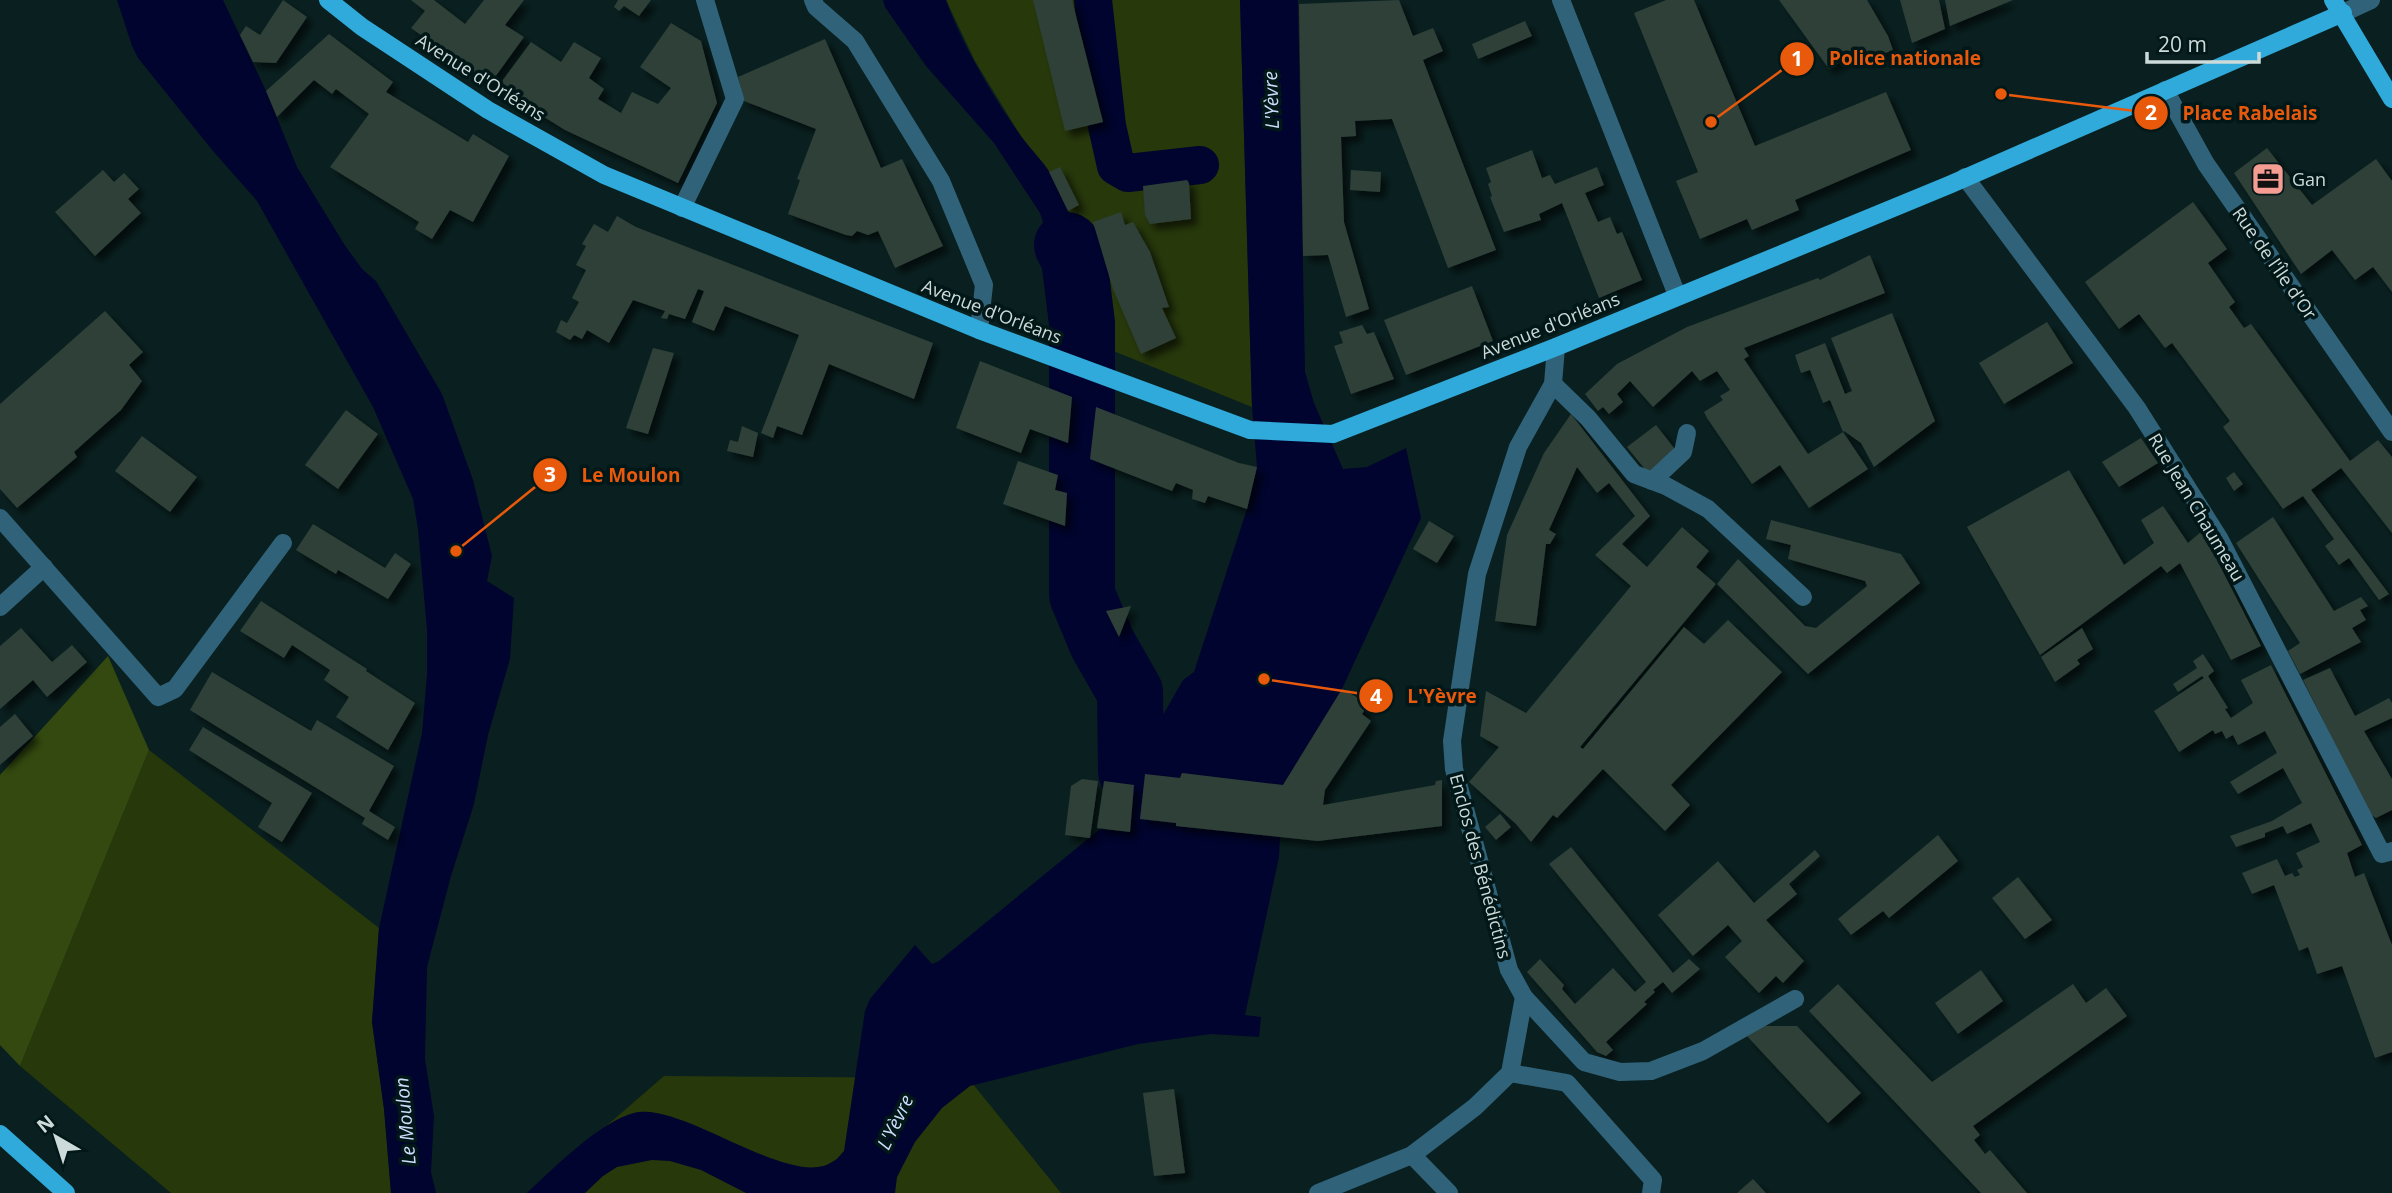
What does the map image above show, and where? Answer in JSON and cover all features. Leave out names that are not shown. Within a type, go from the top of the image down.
[{"type":"main road","name":"Avenue d'Orléans","points":[[328,0],[362,26],[488,110],[604,175],[979,330],[1250,430],[1334,434],[1957,181],[2165,90],[2339,4]]},
{"type":"main road","points":[[2339,4],[2392,99]]},
{"type":"main road","points":[[0,1134],[66,1193]]},
{"type":"street","points":[[682,208],[735,99],[705,0]]},
{"type":"street","points":[[813,0],[816,7],[855,41],[941,181],[984,285],[979,330]]},
{"type":"street","points":[[1561,0],[1677,295]]},
{"type":"street","points":[[2339,4],[2371,0]]},
{"type":"street","name":"Rue de l'Île d'Or","points":[[2165,90],[2206,164],[2392,432]]},
{"type":"street","name":"Rue Jean Chaumeau","points":[[1957,181],[2137,408],[2220,538],[2382,854],[2392,851]]},
{"type":"street","name":"Enclos des Bénédictins","points":[[1556,346],[1553,384],[1518,447],[1477,574],[1452,741],[1454,769],[1509,970],[1524,997],[1584,1062],[1620,1072],[1651,1071],[1703,1051],[1795,999]]},
{"type":"street","points":[[1553,384],[1588,418],[1634,474],[1708,509],[1803,597]]},
{"type":"street","points":[[1652,481],[1683,452],[1686,433]]},
{"type":"street","points":[[0,518],[158,697],[175,689],[283,543]]},
{"type":"street","points":[[0,607],[44,567]]},
{"type":"street","points":[[1318,1193],[1412,1155],[1475,1107],[1510,1073],[1524,997]]},
{"type":"street","points":[[1510,1073],[1567,1083],[1653,1180],[1651,1193]]},
{"type":"street","points":[[1412,1155],[1449,1193]]},
{"type":"green space","points":[[946,0],[1240,0],[1252,407],[1111,350],[1083,250],[1049,172],[1022,138],[975,61]]},
{"type":"green space","points":[[108,656],[149,750],[20,1066],[0,1045],[0,775]]},
{"type":"green space","points":[[149,750],[379,928],[372,1022],[384,1109],[391,1193],[171,1193],[20,1066]]},
{"type":"green space","points":[[664,1076],[968,1078],[1061,1193],[529,1193]]},
{"type":"water","points":[[117,0],[223,0],[266,91],[297,167],[344,244],[362,269],[376,281],[442,394],[473,480],[492,556],[487,581],[514,598],[510,659],[488,735],[474,804],[451,876],[427,967],[425,1059],[434,1116],[431,1172],[436,1193],[391,1193],[384,1109],[372,1022],[379,928],[422,733],[427,675],[427,630],[413,499],[373,407],[257,201],[138,58]]},
{"type":"water","points":[[883,0],[946,0],[960,34],[991,91],[1047,169],[1061,194],[1086,260],[1111,350],[1065,328],[1064,285],[1040,213],[994,143],[926,66],[885,7]]},
{"type":"water","points":[[1240,0],[1298,0],[1305,372],[1314,403],[1343,469],[1367,467],[1406,448],[1421,518],[1342,689],[1283,785],[1279,857],[1245,1015],[1261,1017],[1259,1037],[1211,1034],[1138,1044],[970,1086],[942,1108],[915,1142],[897,1177],[895,1193],[746,1193],[701,1170],[670,1161],[652,1160],[617,1167],[585,1193],[527,1193],[595,1133],[610,1123],[639,1112],[660,1114],[684,1121],[792,1165],[814,1167],[834,1161],[844,1151],[865,1011],[870,999],[915,945],[932,964],[939,961],[1100,829],[1130,832],[1134,785],[1131,771],[1183,680],[1194,672],[1247,509],[1257,467],[1252,407]]},
{"type":"building","points":[[283,0],[307,17],[276,63],[253,62],[240,35],[246,26],[260,35]]},
{"type":"building","points":[[411,0],[434,0],[465,24],[484,0],[524,0],[505,25],[524,37],[490,84],[411,28],[425,11]]},
{"type":"building","points":[[618,0],[651,0],[639,16],[624,6],[619,11],[614,7]]},
{"type":"building","points":[[1033,0],[1072,0],[1103,122],[1065,131]]},
{"type":"building","points":[[1399,0],[1413,36],[1433,28],[1443,51],[1423,60],[1496,250],[1448,268],[1392,119],[1355,121],[1356,136],[1341,137],[1344,222],[1369,309],[1346,317],[1328,255],[1303,256],[1299,4]]},
{"type":"building","points":[[1666,0],[1694,0],[1755,146],[1886,92],[1911,150],[1795,200],[1799,210],[1752,230],[1747,219],[1700,239],[1676,181],[1698,172],[1634,13]]},
{"type":"building","points":[[1779,0],[1867,0],[1893,50],[1866,61],[1859,50],[1829,69]]},
{"type":"building","points":[[1900,0],[1939,0],[1945,29],[1912,43]]},
{"type":"building","points":[[1945,0],[2013,0],[1950,26]]},
{"type":"building","points":[[1525,21],[1532,36],[1478,59],[1472,44]]},
{"type":"building","points":[[671,23],[701,41],[717,103],[678,183],[565,130],[497,88],[531,42],[561,62],[574,42],[601,58],[589,78],[604,89],[598,99],[621,113],[632,92],[658,104],[671,88],[640,67]]},
{"type":"building","points":[[329,34],[393,82],[386,92],[468,142],[473,134],[509,156],[473,222],[450,210],[432,239],[415,229],[419,222],[330,167],[369,114],[336,89],[332,94],[314,80],[277,117],[266,91]]},
{"type":"building","points":[[825,39],[881,168],[902,159],[943,246],[895,268],[878,231],[868,235],[857,231],[852,236],[846,235],[788,214],[800,180],[797,179],[816,129],[744,101],[738,77]]},
{"type":"building","points":[[2267,148],[2312,205],[2376,159],[2392,181],[2392,292],[2373,267],[2355,280],[2332,250],[2301,274],[2234,173]]},
{"type":"building","points":[[1532,150],[1542,178],[1550,175],[1555,184],[1597,167],[1604,185],[1585,193],[1598,222],[1610,217],[1617,234],[1622,232],[1642,280],[1599,298],[1562,203],[1539,214],[1541,220],[1504,232],[1490,197],[1492,196],[1488,184],[1491,182],[1486,168]]},
{"type":"building","points":[[1060,167],[1079,205],[1068,211],[1049,172]]},
{"type":"building","points":[[103,170],[114,182],[124,173],[139,189],[128,199],[141,213],[95,256],[55,212]]},
{"type":"building","points":[[1351,170],[1381,172],[1380,192],[1350,190]]},
{"type":"building","points":[[1187,180],[1191,219],[1150,224],[1145,215],[1143,186]]},
{"type":"building","points":[[2193,202],[2227,249],[2208,263],[2235,302],[2229,307],[2244,328],[2251,324],[2350,461],[2378,440],[2392,457],[2392,533],[2341,468],[2311,490],[2389,594],[2379,600],[2349,558],[2339,565],[2325,546],[2334,539],[2303,496],[2283,509],[2223,427],[2230,421],[2172,343],[2165,348],[2139,314],[2119,329],[2085,282]]},
{"type":"building","points":[[1121,212],[1125,225],[1133,222],[1150,252],[1169,307],[1162,308],[1176,338],[1141,354],[1113,289],[1093,222]]},
{"type":"building","points":[[617,216],[636,227],[933,343],[914,399],[829,364],[802,435],[777,426],[773,438],[761,433],[799,335],[725,306],[714,331],[692,322],[704,291],[698,289],[685,319],[669,314],[667,319],[661,318],[665,311],[633,300],[609,343],[587,330],[582,339],[574,335],[570,340],[556,332],[561,320],[567,323],[579,302],[572,298],[586,270],[576,265],[586,246],[582,244],[594,224],[608,232]]},
{"type":"building","points":[[1870,255],[1885,293],[1744,348],[1749,356],[1744,359],[1808,454],[1843,432],[1868,469],[1809,508],[1780,465],[1752,484],[1707,418],[1704,412],[1723,400],[1720,396],[1730,390],[1717,371],[1700,381],[1692,371],[1653,407],[1630,381],[1617,394],[1623,402],[1609,414],[1603,407],[1598,411],[1585,394],[1617,364],[1687,327],[1818,278],[1820,280]]},
{"type":"building","points":[[1472,286],[1493,341],[1406,375],[1384,320]]},
{"type":"building","points":[[105,311],[143,352],[129,365],[142,381],[121,410],[74,452],[77,457],[17,508],[0,489],[0,404]]},
{"type":"building","points":[[1892,313],[1935,421],[1874,467],[1861,443],[1843,432],[1830,400],[1823,403],[1810,370],[1801,373],[1795,355],[1825,343],[1845,394],[1852,391],[1831,338]]},
{"type":"building","points":[[2047,322],[2073,363],[2004,404],[1979,363]]},
{"type":"building","points":[[1362,325],[1367,334],[1374,332],[1394,379],[1351,394],[1334,346],[1343,343],[1339,332]]},
{"type":"building","points":[[653,348],[674,353],[648,434],[626,428]]},
{"type":"building","points":[[980,361],[1072,397],[1068,443],[1030,429],[1021,453],[956,428]]},
{"type":"building","points":[[1096,407],[1239,463],[1257,467],[1247,509],[1208,496],[1205,503],[1192,499],[1193,490],[1176,483],[1172,491],[1090,459]]},
{"type":"building","points":[[346,410],[378,434],[338,489],[305,465]]},
{"type":"building","points":[[1571,414],[1650,516],[1622,544],[1647,567],[1682,527],[1709,551],[1696,567],[1716,584],[1580,747],[1583,749],[1684,627],[1704,644],[1728,620],[1782,672],[1671,785],[1690,805],[1665,831],[1603,769],[1557,818],[1553,815],[1531,842],[1516,824],[1469,782],[1499,747],[1480,736],[1486,691],[1526,713],[1631,586],[1595,555],[1635,516],[1609,483],[1597,493],[1577,467],[1549,530],[1556,534],[1550,544],[1546,544],[1536,626],[1495,621],[1507,535],[1544,453]]},
{"type":"building","points":[[1656,425],[1678,453],[1648,473],[1627,447]]},
{"type":"building","points":[[742,426],[758,433],[753,457],[727,451],[730,440],[738,442]]},
{"type":"building","points":[[142,436],[197,477],[170,512],[115,471]]},
{"type":"building","points":[[2141,438],[2158,463],[2119,487],[2102,462]]},
{"type":"building","points":[[1018,461],[1058,475],[1055,490],[1067,493],[1065,526],[1003,504]]},
{"type":"building","points":[[2069,470],[2124,565],[2154,543],[2141,520],[2163,506],[2188,543],[2202,531],[2261,646],[2231,660],[2180,563],[2167,573],[2161,566],[2040,655],[1967,527]]},
{"type":"building","points":[[2234,472],[2243,484],[2234,491],[2226,478]]},
{"type":"building","points":[[2273,517],[2334,611],[2361,597],[2368,606],[2360,610],[2366,620],[2352,628],[2361,642],[2300,674],[2288,651],[2300,643],[2236,543]]},
{"type":"building","points":[[1771,520],[1901,554],[1920,583],[1808,674],[1717,584],[1738,559],[1805,626],[1816,628],[1867,586],[1865,581],[1788,559],[1791,545],[1766,539]]},
{"type":"building","points":[[1429,521],[1454,536],[1437,563],[1413,549]]},
{"type":"building","points":[[313,524],[385,568],[395,553],[411,564],[388,599],[338,570],[336,574],[296,550]]},
{"type":"building","points":[[261,601],[415,703],[388,750],[336,717],[349,697],[324,680],[330,670],[292,645],[284,658],[240,631]]},
{"type":"building","points":[[1131,606],[1119,637],[1106,611]]},
{"type":"building","points":[[21,628],[52,662],[72,645],[87,662],[47,697],[33,680],[0,709],[0,646]]},
{"type":"building","points":[[2082,628],[2093,649],[2077,660],[2080,664],[2055,682],[2041,657]]},
{"type":"building","points":[[2203,654],[2214,671],[2208,676],[2228,708],[2225,709],[2231,718],[2253,703],[2241,680],[2271,665],[2362,845],[2347,853],[2355,877],[2364,873],[2392,945],[2392,1052],[2375,1058],[2342,966],[2317,974],[2308,947],[2299,951],[2274,885],[2252,894],[2242,873],[2277,859],[2285,876],[2292,873],[2295,877],[2300,875],[2297,870],[2303,867],[2296,853],[2320,842],[2311,823],[2287,834],[2283,826],[2265,833],[2265,837],[2236,847],[2230,836],[2272,821],[2302,803],[2283,768],[2238,794],[2230,782],[2277,753],[2265,731],[2238,745],[2233,735],[2226,739],[2222,731],[2215,734],[2213,730],[2179,752],[2154,711],[2204,678],[2202,676],[2178,692],[2173,684],[2197,668],[2193,661]]},
{"type":"building","points":[[2330,668],[2355,716],[2389,698],[2392,703],[2392,718],[2364,731],[2392,779],[2392,810],[2376,818],[2370,814],[2303,680]]},
{"type":"building","points":[[212,672],[311,731],[317,720],[394,766],[369,811],[395,827],[388,840],[362,824],[365,818],[190,710]]},
{"type":"building","points":[[1342,689],[1369,704],[1362,714],[1371,721],[1325,790],[1323,805],[1435,785],[1436,781],[1442,780],[1442,826],[1318,841],[1176,826],[1176,823],[1140,819],[1145,774],[1180,778],[1182,773],[1283,785]]},
{"type":"building","points":[[15,714],[33,736],[0,765],[0,727]]},
{"type":"building","points":[[203,727],[312,793],[282,842],[258,827],[272,803],[189,750]]},
{"type":"building","points":[[1082,779],[1098,781],[1090,838],[1065,835],[1071,786]]},
{"type":"building","points":[[1104,781],[1134,785],[1130,832],[1097,828]]},
{"type":"building","points":[[1500,814],[1511,827],[1496,840],[1485,827]]},
{"type":"building","points":[[1938,835],[1958,861],[1889,918],[1883,911],[1851,935],[1838,919]]},
{"type":"building","points":[[1571,847],[1673,973],[1689,959],[1700,969],[1672,993],[1663,982],[1653,990],[1655,992],[1644,1002],[1647,1004],[1606,1042],[1613,1050],[1606,1056],[1597,1052],[1527,972],[1540,959],[1564,985],[1562,989],[1575,1004],[1613,968],[1635,992],[1646,982],[1549,864]]},
{"type":"building","points":[[1815,850],[1820,856],[1789,884],[1797,894],[1766,920],[1804,961],[1783,983],[1776,976],[1759,993],[1725,957],[1742,941],[1728,925],[1693,956],[1658,915],[1718,861],[1754,903]]},
{"type":"building","points":[[2018,877],[2052,920],[2025,939],[1992,898]]},
{"type":"building","points":[[1981,970],[2003,1001],[1958,1034],[1935,1003]]},
{"type":"building","points":[[1838,984],[1932,1082],[2073,984],[2086,1003],[2106,988],[2127,1016],[1973,1126],[1980,1135],[1974,1140],[1985,1154],[1990,1150],[2027,1193],[1981,1193],[1809,1011]]},
{"type":"building","points":[[1765,1026],[1797,1026],[1861,1093],[1828,1123],[1747,1036]]},
{"type":"building","points":[[1174,1089],[1185,1173],[1154,1176],[1143,1093]]},
{"type":"building","points":[[1753,1179],[1766,1193],[1737,1193]]},
{"type":"waterway","points":[[1093,0],[1107,126],[1116,166],[1128,173],[1200,165]]},
{"type":"waterway","points":[[1067,245],[1074,259],[1082,323],[1082,595],[1102,643],[1130,692],[1131,771],[1166,856]]},
{"type":"place","name":"Place Rabelais","points":[[2001,94]]},
{"type":"place","name":"Police nationale","points":[[1711,122]]},
{"type":"place","name":"Gan","points":[[2268,179]]},
{"type":"place","name":"Le Moulon","points":[[456,551]]},
{"type":"place","name":"L'Yèvre","points":[[1264,679]]}]
